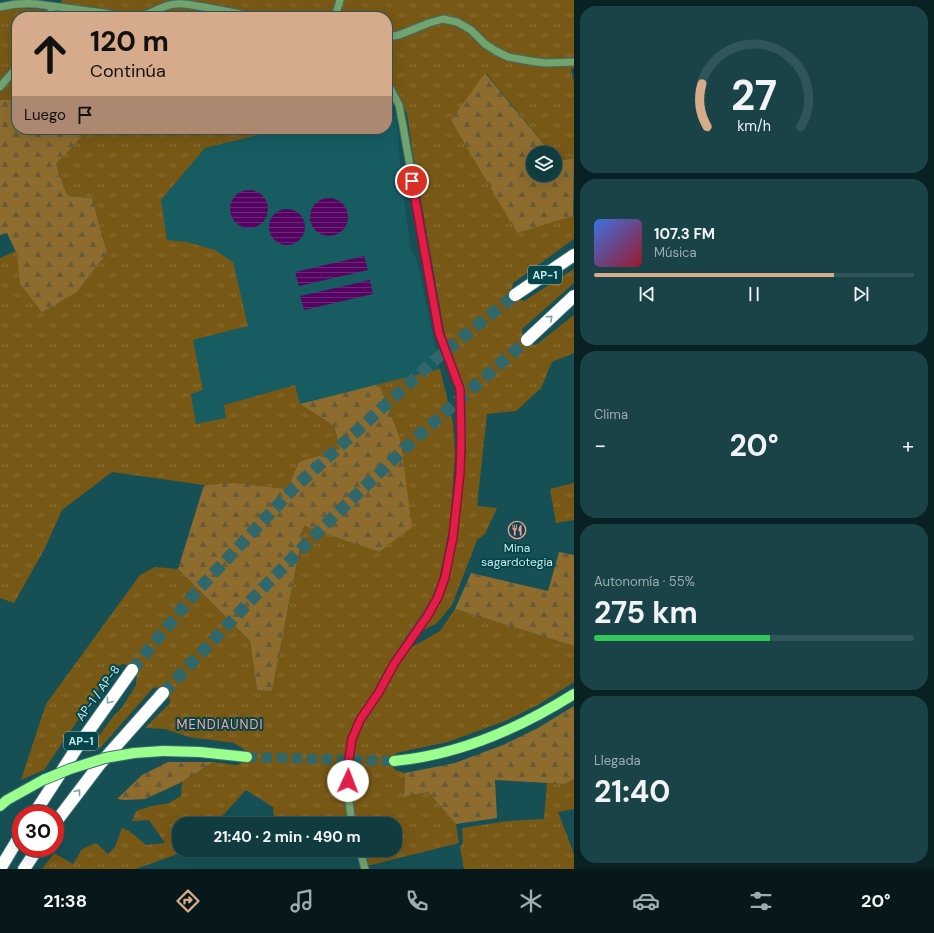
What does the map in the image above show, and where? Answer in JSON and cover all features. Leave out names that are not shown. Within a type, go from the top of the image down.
[{"type":"highway","name":"AP-1","points":[[515,295],[574,255]]},
{"type":"highway","name":"AP-1","points":[[527,340],[574,296]]},
{"type":"highway","name":"AP-1 / AP-8","points":[[40,805],[78,746],[132,670]]},
{"type":"highway","name":"AP-1","points":[[64,811],[99,765],[163,693]]},
{"type":"highway","points":[[0,869],[12,849]]},
{"type":"highway","points":[[24,869],[32,857]]},
{"type":"main road","points":[[394,761],[411,760],[429,756],[480,741],[526,721],[574,694]]},
{"type":"main road","points":[[4,803],[43,780],[70,768],[105,758],[134,753],[163,751],[200,752],[247,757]]},
{"type":"street","points":[[336,12],[340,0]]},
{"type":"street","points":[[0,7],[10,4],[26,4],[95,12]]},
{"type":"street","points":[[151,12],[163,6],[176,4],[227,12]]},
{"type":"street","points":[[50,12],[52,7]]},
{"type":"street","points":[[392,36],[443,19],[457,22],[471,30],[485,44],[508,56],[546,63],[574,62]]},
{"type":"street","points":[[0,86],[12,73]]},
{"type":"street","points":[[351,817],[348,795],[348,766],[352,739],[360,720],[379,692],[394,664],[428,615],[438,597],[445,577],[453,537],[460,473],[460,389],[439,333],[399,105],[392,92]]},
{"type":"street","points":[[362,857],[365,869]]},
{"type":"shaded area","points":[[396,115],[402,185],[411,251],[417,260],[440,369],[300,404],[295,385],[224,405],[226,418],[196,424],[191,394],[203,390],[193,340],[248,326],[187,242],[167,240],[161,200],[205,148],[262,134],[392,134],[392,116]]},
{"type":"shaded area","points":[[249,190],[262,196],[268,209],[262,222],[249,228],[236,222],[230,209],[236,196]]},
{"type":"shaded area","points":[[325,198],[333,198],[340,201],[345,206],[348,217],[345,228],[340,233],[333,236],[325,236],[318,233],[313,228],[310,221],[310,213],[313,206],[318,201]]},
{"type":"shaded area","points":[[291,209],[300,214],[304,220],[304,234],[300,240],[291,245],[283,245],[274,240],[270,234],[269,223],[274,214],[280,210]]},
{"type":"shaded area","points":[[364,256],[368,270],[299,286],[295,272]]},
{"type":"shaded area","points":[[370,280],[373,294],[304,310],[300,296]]},
{"type":"green space","points":[[62,0],[177,0],[160,4],[141,12],[112,12],[61,3]]},
{"type":"green space","points":[[180,0],[574,0],[574,68],[571,69],[574,83],[574,158],[562,160],[562,146],[545,146],[486,73],[451,120],[526,179],[526,182],[530,182],[573,216],[574,215],[574,239],[513,283],[511,296],[524,301],[574,269],[574,283],[522,329],[524,343],[536,345],[574,315],[574,353],[552,362],[541,388],[516,411],[487,414],[477,506],[497,508],[485,534],[477,540],[452,605],[437,623],[418,633],[440,600],[449,577],[457,528],[466,451],[466,421],[464,386],[445,335],[407,114],[392,82],[392,12],[247,12]]},
{"type":"green space","points":[[177,7],[213,12],[157,12]]},
{"type":"green space","points":[[18,8],[71,12],[12,12],[12,100],[0,99],[0,11]]},
{"type":"green space","points":[[485,73],[545,146],[526,146],[526,182],[562,182],[562,160],[574,158],[573,216],[517,233],[451,120]]},
{"type":"green space","points":[[0,100],[12,100],[12,134],[84,134],[56,164],[67,196],[92,198],[107,253],[77,292],[42,312],[20,284],[17,254],[7,233],[0,235]]},
{"type":"green space","points":[[84,134],[262,134],[205,148],[161,200],[167,240],[187,242],[215,250],[233,262],[248,326],[193,340],[203,390],[191,394],[196,424],[226,418],[224,405],[295,385],[300,404],[334,426],[340,449],[299,462],[287,489],[234,483],[204,485],[112,472],[62,510],[44,550],[14,603],[0,598],[0,258],[16,251],[17,254],[77,292],[107,253],[92,198],[67,196],[56,164]]},
{"type":"green space","points":[[440,369],[453,423],[455,454],[450,524],[439,580],[431,600],[389,663],[357,719],[350,737],[349,817],[274,817],[273,807],[246,790],[221,817],[172,817],[172,856],[137,869],[42,869],[51,857],[61,857],[73,864],[82,849],[96,843],[108,854],[115,847],[122,828],[129,831],[146,845],[165,843],[149,820],[132,821],[136,811],[169,803],[181,796],[182,782],[213,762],[237,765],[247,760],[245,750],[234,743],[189,737],[165,729],[145,728],[170,703],[169,695],[161,687],[153,688],[100,748],[87,752],[112,718],[123,706],[136,685],[137,672],[130,665],[122,664],[112,670],[44,770],[21,780],[46,704],[140,575],[155,567],[178,569],[250,641],[257,690],[272,691],[304,526],[379,552],[400,438],[379,384]]},
{"type":"green space","points":[[379,384],[400,438],[412,527],[379,552],[304,526],[272,691],[257,690],[250,641],[178,569],[204,485],[234,483],[287,489],[299,462],[340,449],[334,426],[300,404]]},
{"type":"green space","points":[[574,483],[574,520],[556,523],[550,489]]},
{"type":"green space","points":[[559,552],[574,555],[574,646],[455,609],[471,573],[548,591]]},
{"type":"green space","points":[[455,609],[574,646],[574,682],[538,705],[505,721],[448,742],[396,753],[389,761],[395,770],[405,773],[404,797],[428,792],[456,824],[459,843],[367,866],[365,857],[402,857],[402,817],[354,817],[351,795],[354,744],[359,730],[404,654],[412,647],[440,631]]},
{"type":"green space","points":[[574,706],[574,779],[565,784],[495,780],[497,818],[456,824],[428,792],[404,797],[405,773],[455,763],[503,745],[538,728]]},
{"type":"green space","points":[[168,762],[213,762],[182,782],[145,799],[117,799],[142,775]]},
{"type":"green space","points":[[574,779],[574,809],[558,812],[574,854],[574,869],[464,869],[460,847],[463,843],[462,828],[508,821],[544,819],[547,783],[565,784]]},
{"type":"tunnel","points":[[132,670],[195,593],[293,489],[438,357],[515,295]]},
{"type":"tunnel","points":[[163,693],[330,520],[417,437],[527,340]]},
{"type":"tunnel","points":[[247,757],[394,761]]},
{"type":"place","name":"Mina sagardotegia","points":[[517,530]]},
{"type":"district","name":"MENDIAUNDI","points":[[220,724]]},
{"type":"route","points":[[348,781],[348,766],[352,739],[360,720],[379,692],[394,664],[428,615],[438,597],[445,577],[453,537],[460,473],[460,389],[439,333],[412,181]]}]
